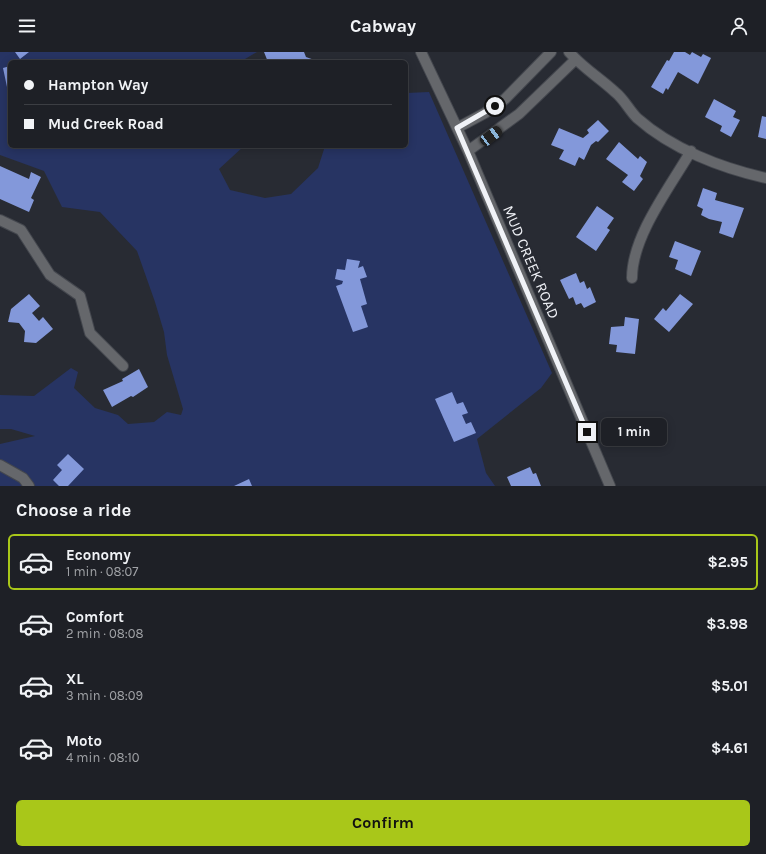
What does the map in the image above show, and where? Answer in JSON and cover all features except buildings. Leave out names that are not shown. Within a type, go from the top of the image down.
[{"type":"street","name":"MUD CREEK ROAD","points":[[421,52],[468,151],[610,486]]},
{"type":"street","points":[[457,128],[485,113],[505,99],[551,52]]},
{"type":"street","points":[[468,151],[519,114],[572,56],[617,93],[637,117],[661,134],[691,152],[725,167],[766,178]]},
{"type":"street","points":[[632,278],[634,260],[642,233],[691,152]]},
{"type":"street","points":[[0,220],[21,230],[50,276],[80,296],[90,333],[123,366]]},
{"type":"street","points":[[0,465],[23,478],[29,486]]},
{"type":"shaded area","points":[[0,52],[257,52],[243,60],[8,60],[8,148],[242,148],[219,169],[230,190],[265,198],[291,194],[318,168],[324,148],[408,148],[408,93],[429,92],[552,373],[541,388],[477,439],[486,473],[495,486],[0,486],[0,444],[35,436],[11,429],[0,429],[0,395],[34,396],[71,368],[78,372],[74,388],[95,408],[118,415],[128,424],[154,422],[167,412],[181,415],[183,409],[167,355],[164,332],[137,251],[100,212],[62,207],[44,171],[0,155]]},
{"type":"route","points":[[495,106],[457,128],[587,432]]}]
